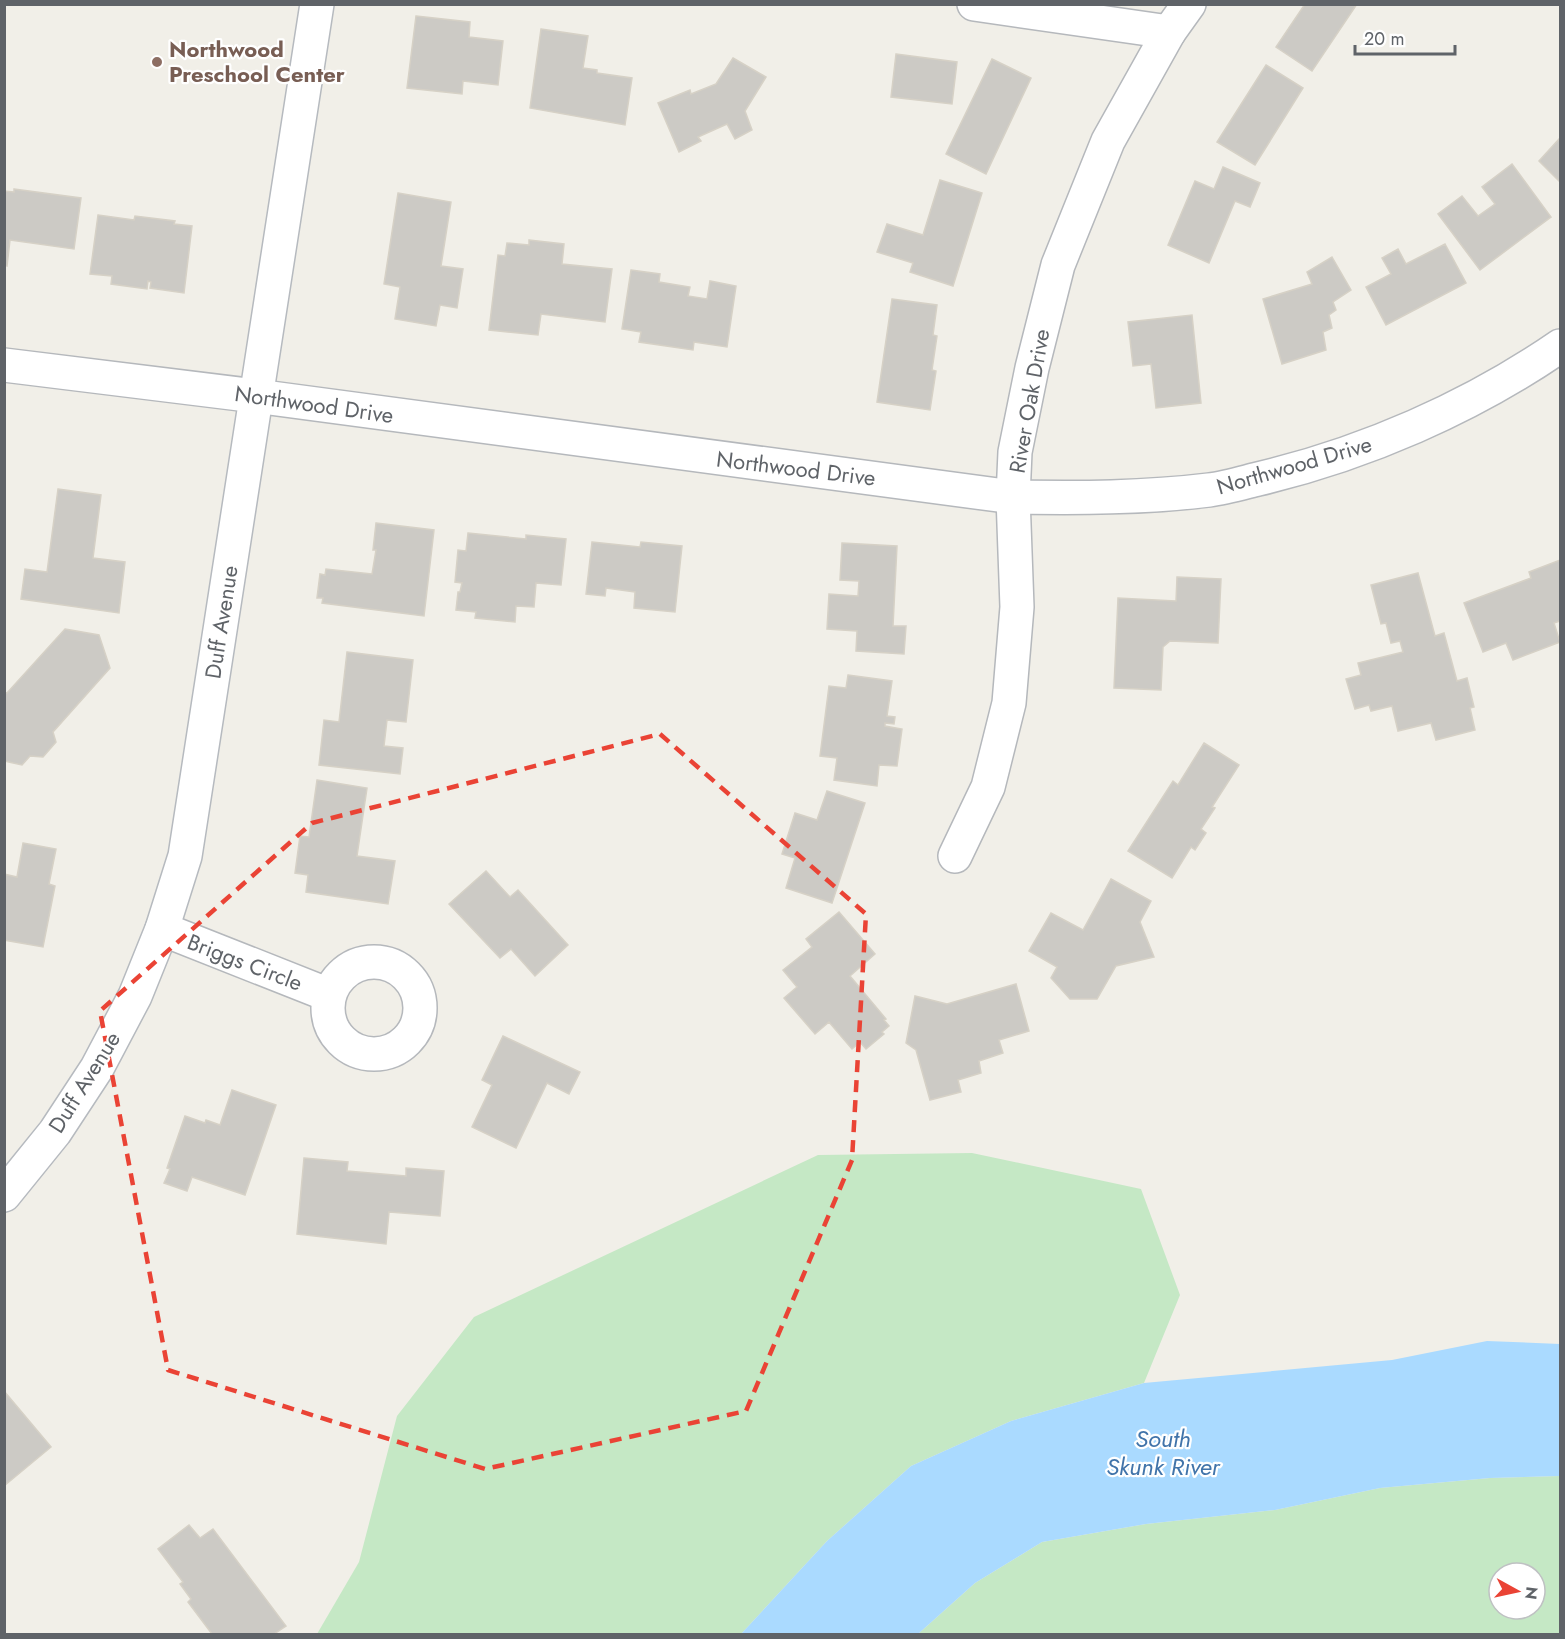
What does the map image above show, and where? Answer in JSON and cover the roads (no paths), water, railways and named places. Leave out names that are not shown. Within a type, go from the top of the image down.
[{"type":"street","name":"Duff Avenue","points":[[4,1195],[55,1132],[97,1068],[135,996],[162,929],[185,856],[317,4]]},
{"type":"street","points":[[974,4],[1169,32]]},
{"type":"street","name":"River Oak Drive","points":[[955,856],[988,787],[1009,703],[1017,607],[1015,452],[1032,368],[1058,265],[1108,141],[1169,32],[1189,4]]},
{"type":"street","name":"Northwood Drive","points":[[4,365],[256,396],[1014,497],[1115,498],[1211,490],[1286,472],[1366,447],[1498,385],[1560,346]]},
{"type":"street","name":"Briggs Circle","points":[[162,929],[328,995]]},
{"type":"water","name":"South Skunk River","points":[[1487,1341],[1560,1344],[1560,1476],[1490,1478],[1380,1488],[1275,1510],[1146,1524],[1042,1542],[975,1583],[918,1634],[741,1634],[827,1541],[911,1466],[1011,1421],[1144,1383],[1392,1360]]},
{"type":"place","name":"Northwood Preschool Center","points":[[157,62]]}]
